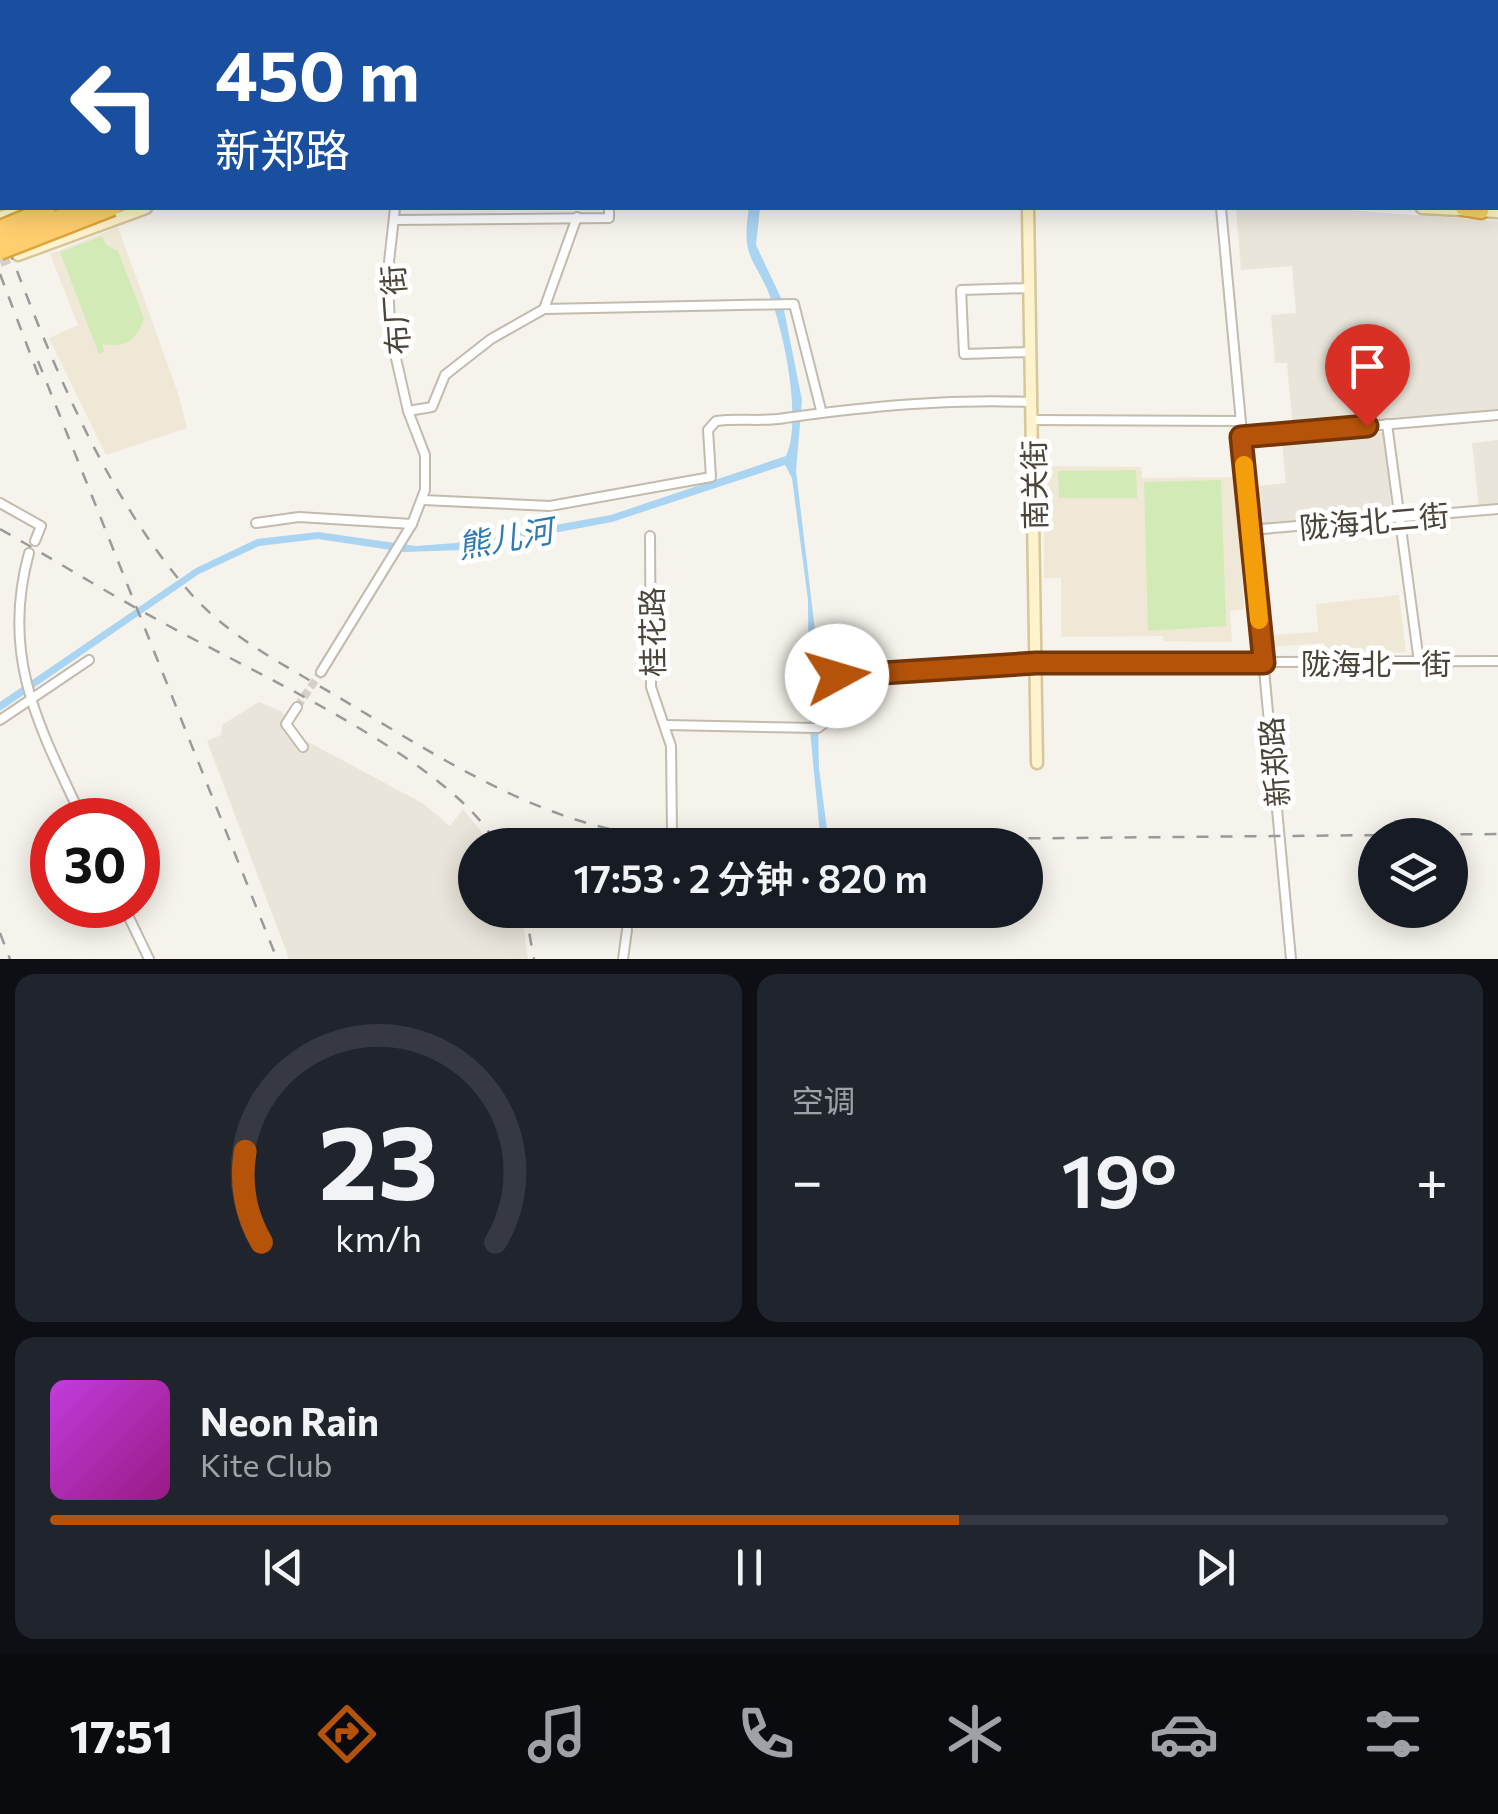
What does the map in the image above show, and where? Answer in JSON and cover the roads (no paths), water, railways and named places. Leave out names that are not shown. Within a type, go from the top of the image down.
[{"type":"highway","points":[[1,222],[41,210]]},
{"type":"highway","points":[[0,239],[79,210]]},
{"type":"highway","points":[[0,252],[109,210]]},
{"type":"highway","points":[[1475,210],[1481,211]]},
{"type":"street","points":[[18,255],[141,210]]},
{"type":"street","name":"布厂街","points":[[395,210],[388,289],[390,332],[408,411],[417,424],[425,454],[423,500]]},
{"type":"street","points":[[394,220],[608,218],[609,210]]},
{"type":"street","name":"南关街","points":[[1028,210],[1037,763]]},
{"type":"street","name":"新郑路","points":[[1221,210],[1291,959]]},
{"type":"street","points":[[1461,210],[1498,212]]},
{"type":"street","points":[[544,309],[577,217]]},
{"type":"street","points":[[1029,288],[961,290],[964,354],[1030,352]]},
{"type":"street","points":[[408,411],[432,407],[445,375],[491,339],[544,309],[794,304],[821,410]]},
{"type":"street","points":[[322,672],[423,500],[550,506],[711,476],[712,424],[918,402],[1031,402]]},
{"type":"street","points":[[1241,437],[1498,415]]},
{"type":"street","points":[[1032,420],[1240,421]]},
{"type":"street","points":[[1387,424],[1419,662]]},
{"type":"street","points":[[0,504],[41,526],[34,541]]},
{"type":"street","name":"陇海北二街","points":[[1250,530],[1498,509]]},
{"type":"street","points":[[256,524],[298,517],[412,524]]},
{"type":"street","name":"桂花路","points":[[650,536],[651,687],[666,724],[674,761],[672,828]]},
{"type":"street","points":[[29,553],[12,603],[18,689],[72,798]]},
{"type":"street","points":[[0,720],[89,660]]},
{"type":"street","name":"陇海北一街","points":[[666,724],[818,728],[831,722],[835,679],[842,673],[1036,663],[1498,661]]},
{"type":"street","points":[[297,707],[286,724],[303,747]]},
{"type":"street","points":[[134,928],[148,959]]},
{"type":"street","points":[[623,959],[628,930]]},
{"type":"water","name":"熊儿河","points":[[749,210],[760,210],[756,245],[782,300],[802,400],[796,471],[816,639],[819,768],[827,828],[819,828],[809,720],[808,600],[792,478],[785,465],[612,522],[462,550],[404,552],[318,539],[259,546],[199,574],[0,711],[0,702],[196,568],[257,539],[318,532],[416,546],[456,543],[611,515],[786,456],[792,423],[790,380],[777,318],[751,259],[747,239]]},
{"type":"tunnel","points":[[0,262],[18,255]]},
{"type":"tunnel","points":[[297,707],[321,672]]},
{"type":"railway","points":[[0,226],[57,368],[101,461],[155,548],[201,605],[236,634],[294,671],[505,792],[579,821],[666,838],[746,841],[1498,834]]},
{"type":"railway","points":[[0,274],[39,377]]},
{"type":"railway","points":[[38,361],[277,959]]},
{"type":"railway","points":[[0,529],[392,749],[437,780],[484,828]]},
{"type":"railway","points":[[528,928],[534,959]]},
{"type":"railway","points":[[0,933],[10,959]]}]
